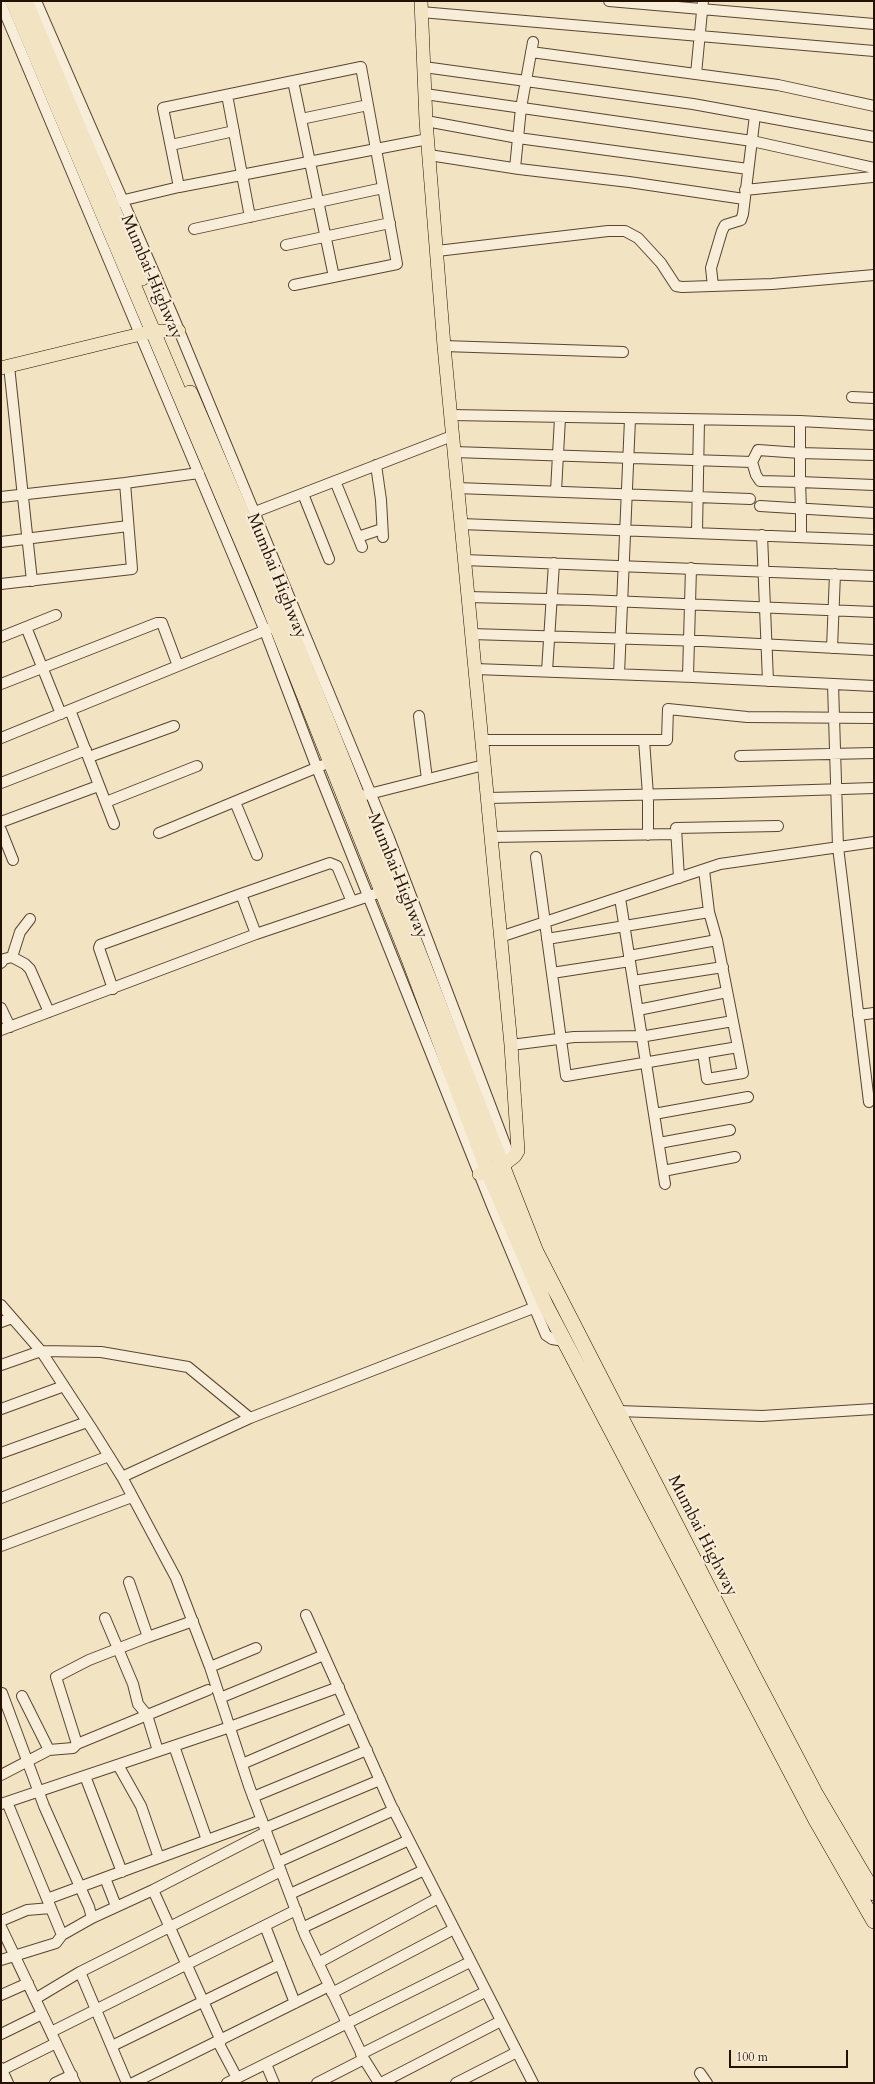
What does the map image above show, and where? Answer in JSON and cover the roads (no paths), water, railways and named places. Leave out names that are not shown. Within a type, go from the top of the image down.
[{"type":"highway","name":"Mumbai Highway","points":[[13,1],[153,332],[277,596],[364,796],[492,1139],[495,1168]]},
{"type":"highway","name":"Mumbai Highway","points":[[25,1],[116,202],[153,332],[199,456],[270,628],[375,894],[495,1168],[511,1189],[536,1252],[815,1793],[874,1894]]},
{"type":"highway","points":[[495,1168],[540,1306],[564,1341],[812,1813],[874,1921]]},
{"type":"main road","points":[[421,6],[426,121],[444,346],[511,1045],[518,1151],[495,1168]]},
{"type":"main road","points":[[5,367],[153,332],[179,330]]},
{"type":"street","points":[[36,1],[116,202],[179,330],[255,512],[364,796],[389,838],[495,1168]]},
{"type":"street","points":[[609,1],[703,4],[874,24]]},
{"type":"street","points":[[1,4],[153,332]]},
{"type":"street","points":[[696,74],[703,4]]},
{"type":"street","points":[[421,6],[700,36],[874,51]]},
{"type":"street","points":[[515,168],[521,108],[532,47],[696,74],[778,85],[874,106]]},
{"type":"street","points":[[180,187],[163,108],[361,67],[397,264],[294,285]]},
{"type":"street","points":[[424,67],[693,104],[874,137]]},
{"type":"street","points":[[293,81],[334,277]]},
{"type":"street","points":[[425,94],[752,141],[874,168]]},
{"type":"street","points":[[227,95],[250,217]]},
{"type":"street","points":[[301,119],[368,105]]},
{"type":"street","points":[[713,286],[711,268],[722,231],[726,225],[741,220],[755,115]]},
{"type":"street","points":[[426,121],[518,138],[748,169]]},
{"type":"street","points":[[171,145],[234,131]]},
{"type":"street","points":[[116,202],[180,187],[428,139]]},
{"type":"street","points":[[429,155],[515,168],[745,194],[872,177],[874,175]]},
{"type":"street","points":[[194,229],[383,188]]},
{"type":"street","points":[[286,245],[390,223]]},
{"type":"street","points":[[437,251],[608,231],[626,232],[638,238],[660,263],[676,286],[682,288],[874,275]]},
{"type":"street","points":[[444,346],[623,352]]},
{"type":"street","points":[[5,367],[23,494],[32,581]]},
{"type":"street","points":[[852,397],[874,398]]},
{"type":"street","points":[[451,415],[800,421],[874,425]]},
{"type":"street","points":[[556,491],[560,418]]},
{"type":"street","points":[[619,674],[630,419]]},
{"type":"street","points":[[696,532],[700,420]]},
{"type":"street","points":[[800,421],[801,536]]},
{"type":"street","points":[[255,512],[452,436]]},
{"type":"street","points":[[874,455],[758,450],[752,462],[756,475],[760,481],[874,485]]},
{"type":"street","points":[[454,452],[752,462]]},
{"type":"street","points":[[1,738],[270,628],[199,473],[199,456]]},
{"type":"street","points":[[358,537],[383,533],[381,500],[376,466]]},
{"type":"street","points":[[1,497],[199,473]]},
{"type":"street","points":[[335,481],[362,547]]},
{"type":"street","points":[[1,584],[132,569],[125,483]]},
{"type":"street","points":[[458,488],[626,493],[750,499]]},
{"type":"street","points":[[303,494],[329,559]]},
{"type":"street","points":[[760,506],[874,513]]},
{"type":"street","points":[[461,524],[762,534],[874,540]]},
{"type":"street","points":[[1,542],[128,526]]},
{"type":"street","points":[[762,534],[768,681]]},
{"type":"street","points":[[464,560],[764,570],[874,576]]},
{"type":"street","points":[[546,671],[554,563]]},
{"type":"street","points":[[688,676],[691,568]]},
{"type":"street","points":[[832,648],[835,574]]},
{"type":"street","points":[[468,597],[622,601],[874,612]]},
{"type":"street","points":[[1,636],[56,615]]},
{"type":"street","points":[[1,684],[156,623],[162,623],[178,666]]},
{"type":"street","points":[[26,627],[42,668],[88,754],[98,786],[114,824]]},
{"type":"street","points":[[471,634],[621,638],[874,650]]},
{"type":"street","points":[[475,669],[688,676],[874,686]]},
{"type":"street","points":[[833,684],[838,847],[869,1102]]},
{"type":"street","points":[[482,740],[667,740],[668,709],[747,717],[874,718]]},
{"type":"street","points":[[419,716],[427,779]]},
{"type":"street","points":[[1,783],[174,726]]},
{"type":"street","points":[[644,740],[648,795],[648,835]]},
{"type":"street","points":[[740,756],[874,753]]},
{"type":"street","points":[[159,833],[324,765]]},
{"type":"street","points":[[364,796],[484,765]]},
{"type":"street","points":[[106,802],[196,766]]},
{"type":"street","points":[[1,822],[98,786]]},
{"type":"street","points":[[487,798],[874,788]]},
{"type":"street","points":[[235,802],[257,855]]},
{"type":"street","points":[[678,878],[676,828],[778,826]]},
{"type":"street","points":[[1,830],[13,860]]},
{"type":"street","points":[[491,837],[676,834]]},
{"type":"street","points":[[500,938],[720,864],[874,842]]},
{"type":"street","points":[[536,857],[566,1076],[738,1048]]},
{"type":"street","points":[[113,989],[99,948],[100,945],[330,863],[337,866],[352,902]]},
{"type":"street","points":[[703,1054],[707,1079],[743,1073],[728,992],[717,940],[709,912],[704,870]]},
{"type":"street","points":[[241,894],[256,934]]},
{"type":"street","points":[[1,1008],[5,1029],[256,934],[375,894]]},
{"type":"street","points":[[620,898],[665,1184]]},
{"type":"street","points":[[547,939],[709,912]]},
{"type":"street","points":[[12,957],[20,932],[30,919]]},
{"type":"street","points":[[552,973],[630,959],[717,940]]},
{"type":"street","points":[[1,963],[4,959],[12,957],[30,969],[49,1012]]},
{"type":"street","points":[[633,981],[722,967]]},
{"type":"street","points":[[638,1010],[728,992]]},
{"type":"street","points":[[858,1015],[874,1013]]},
{"type":"street","points":[[511,1045],[561,1038],[646,1036],[733,1021]]},
{"type":"street","points":[[654,1114],[748,1097]]},
{"type":"street","points":[[658,1143],[730,1130]]},
{"type":"street","points":[[663,1171],[735,1157]]},
{"type":"street","points":[[1,1305],[41,1351],[109,1456],[122,1477],[176,1578],[210,1667],[253,1797],[302,1928],[363,2056],[380,2083],[501,2021]]},
{"type":"street","points":[[122,1477],[250,1418],[540,1306]]},
{"type":"street","points":[[1,1322],[12,1318]]},
{"type":"street","points":[[1,1365],[41,1351],[101,1352],[188,1367],[250,1418]]},
{"type":"street","points":[[1,1409],[64,1386]]},
{"type":"street","points":[[618,1411],[762,1416],[874,1409]]},
{"type":"street","points":[[1,1453],[87,1422]]},
{"type":"street","points":[[1,1498],[109,1456]]},
{"type":"street","points":[[1,1546],[132,1497]]},
{"type":"street","points":[[129,1582],[148,1637]]},
{"type":"street","points":[[306,1615],[394,1810],[485,1992],[533,2083]]},
{"type":"street","points":[[104,1618],[133,1684],[138,1704],[147,1715],[158,1751]]},
{"type":"street","points":[[77,1744],[56,1678],[89,1660],[193,1621]]},
{"type":"street","points":[[210,1667],[256,1648]]},
{"type":"street","points":[[220,1698],[324,1655]]},
{"type":"street","points":[[62,1935],[4,1803],[230,1727],[339,1687]]},
{"type":"street","points":[[1,1775],[49,1750],[73,1748],[77,1744],[208,1690]]},
{"type":"street","points":[[2,1693],[38,1792],[92,1918]]},
{"type":"street","points":[[22,1696],[49,1750]]},
{"type":"street","points":[[242,1764],[352,1717]]},
{"type":"street","points":[[174,1746],[207,1840]]},
{"type":"street","points":[[253,1797],[367,1750]]},
{"type":"street","points":[[118,1765],[141,1806],[159,1858]]},
{"type":"street","points":[[85,1776],[122,1872]]},
{"type":"street","points":[[1,1960],[56,1943],[62,1935],[92,1918],[153,1890],[264,1827],[380,1780]]},
{"type":"street","points":[[35,1999],[80,1972],[170,1927],[279,1867],[394,1810]]},
{"type":"street","points":[[1,1922],[27,1910],[49,1904],[80,1887],[207,1840],[264,1827]]},
{"type":"street","points":[[290,1894],[409,1840]]},
{"type":"street","points":[[302,1928],[424,1870]]},
{"type":"street","points":[[105,1878],[116,1906]]},
{"type":"street","points":[[153,1890],[187,1964],[219,2041],[237,2078]]},
{"type":"street","points":[[318,1963],[438,1898]]},
{"type":"street","points":[[51,2032],[296,1910]]},
{"type":"street","points":[[265,1926],[295,2003]]},
{"type":"street","points":[[1,1927],[73,2079],[55,2083]]},
{"type":"street","points":[[133,2083],[295,2003],[331,1989],[454,1929]]},
{"type":"street","points":[[227,2083],[470,1962]]},
{"type":"street","points":[[112,2046],[280,1964]]},
{"type":"street","points":[[80,1972],[128,2083]]},
{"type":"street","points":[[1,1995],[28,1984]]},
{"type":"street","points":[[317,2083],[363,2056],[485,1992]]},
{"type":"street","points":[[1,2034],[42,2014]]},
{"type":"street","points":[[8,2083],[2,2069],[56,2043]]},
{"type":"street","points":[[456,2083],[517,2052]]},
{"type":"street","points":[[266,2064],[274,2083]]},
{"type":"street","points":[[700,2073],[707,2083]]}]
